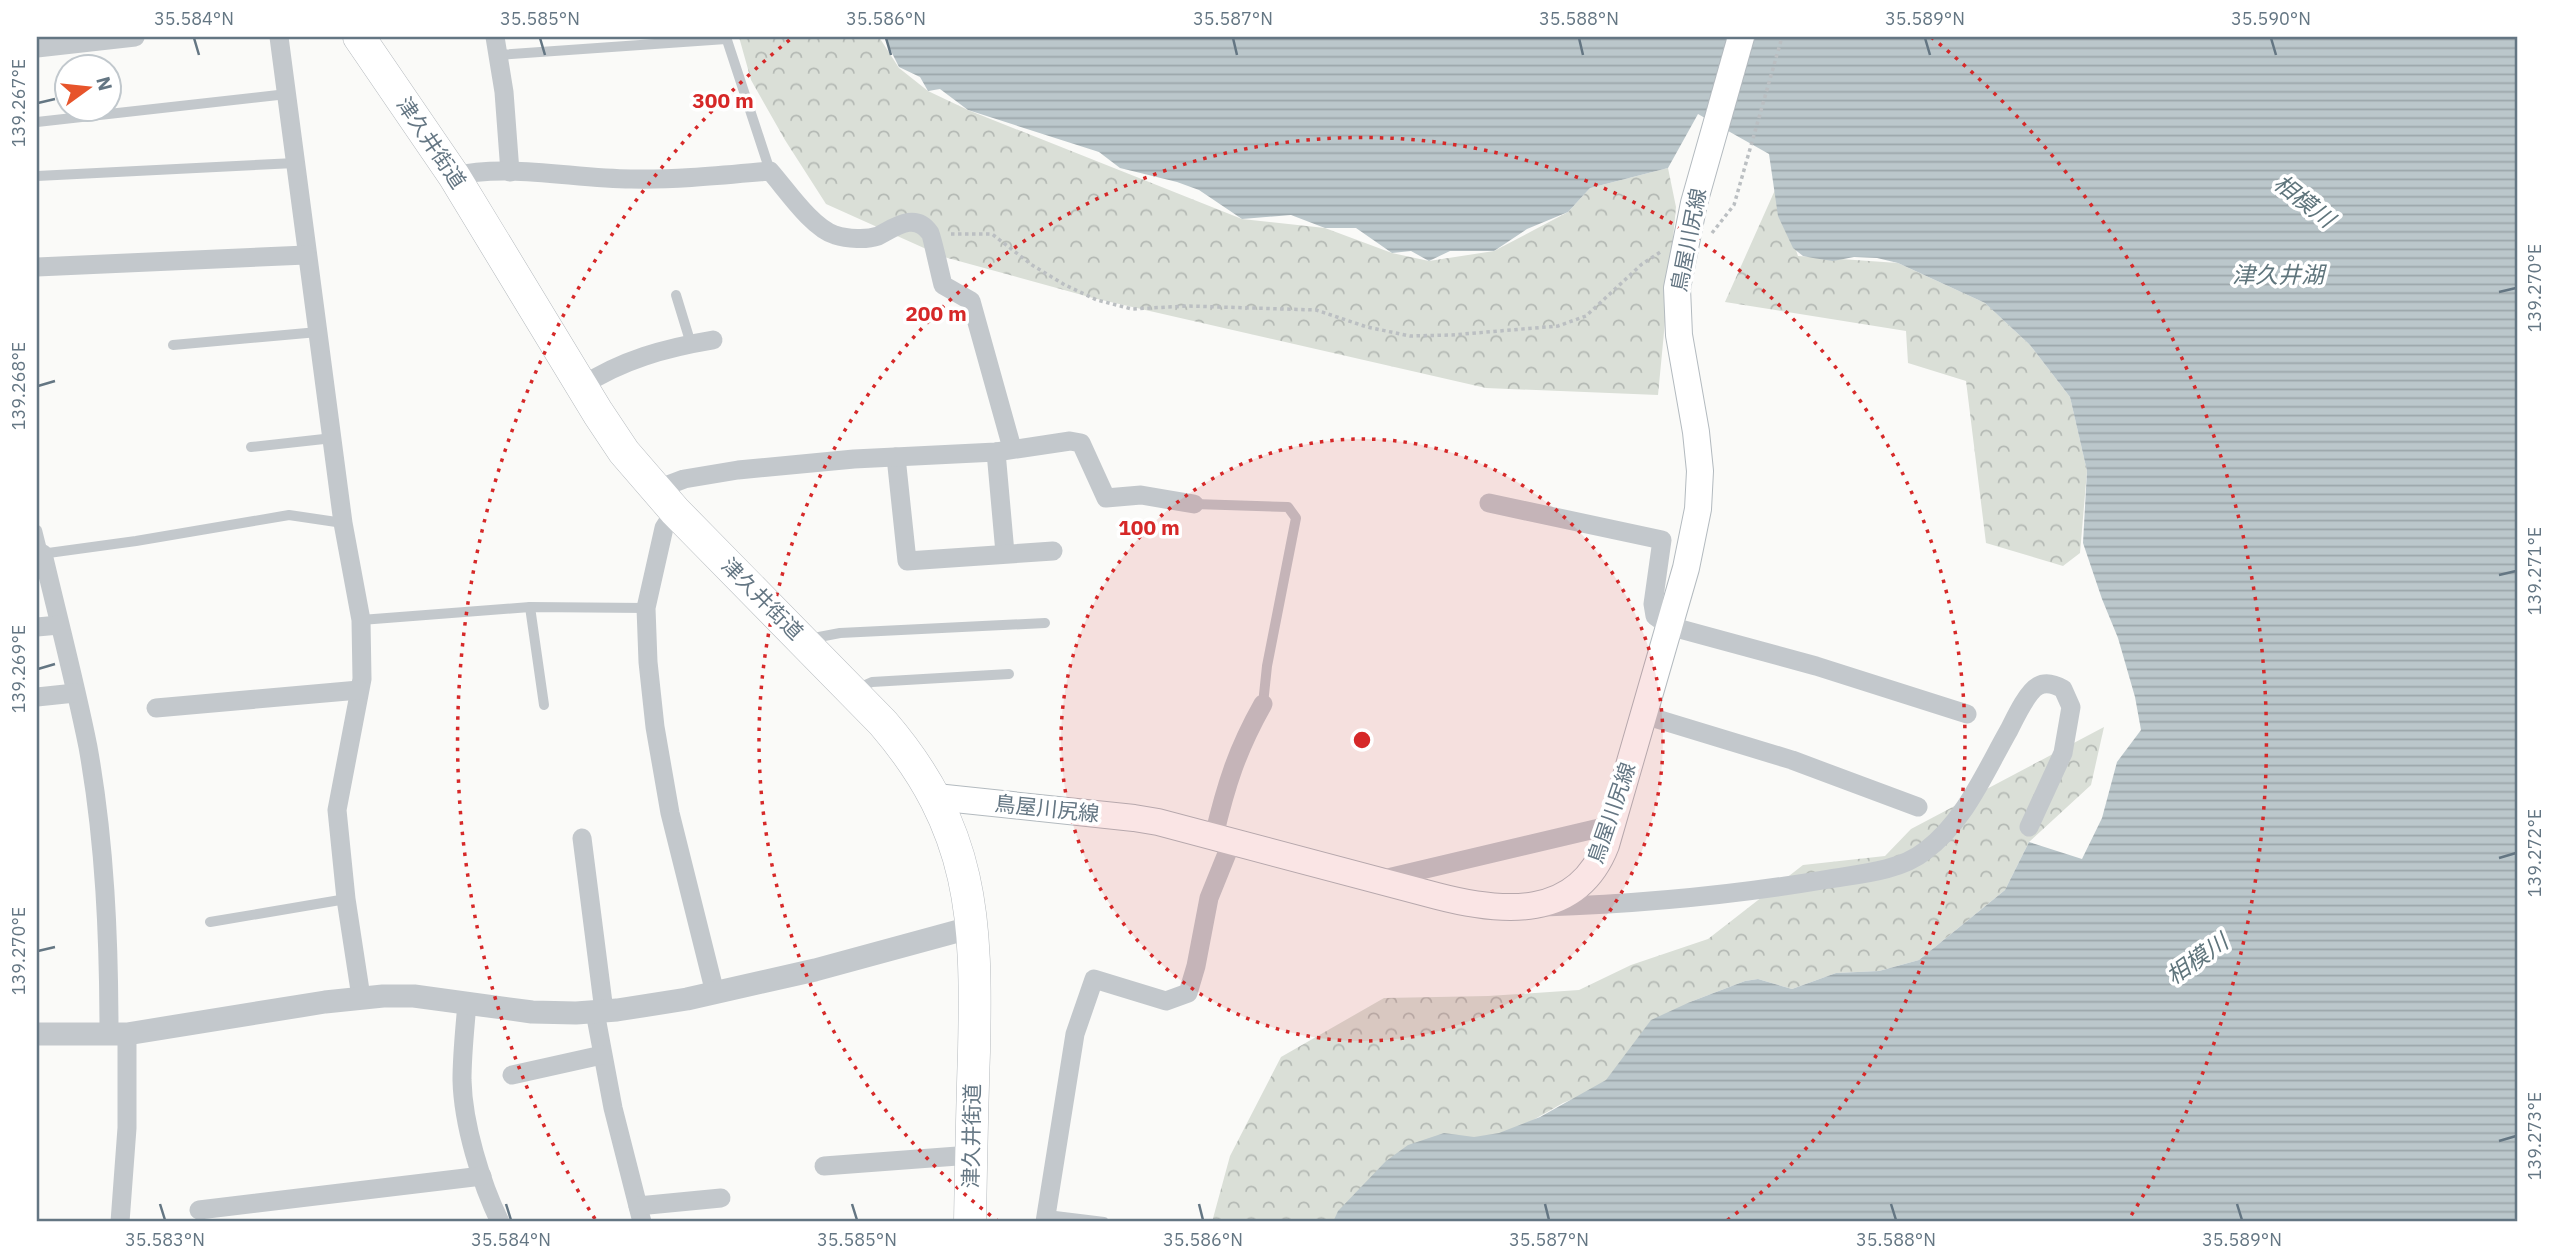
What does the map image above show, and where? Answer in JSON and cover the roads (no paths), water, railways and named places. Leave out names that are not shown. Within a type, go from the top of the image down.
[{"type":"highway","name":"津久井街道","points":[[359,37],[454,176],[614,438],[665,500],[852,691],[902,746],[936,797],[960,858],[973,927],[975,983],[970,1222]]},
{"type":"main road","name":"鳥屋川尻線","points":[[936,797],[1134,818],[1472,904],[1525,908],[1558,898],[1585,880],[1599,860],[1612,825],[1692,546],[1699,497],[1696,432],[1679,335],[1677,288],[1694,203],[1741,37]]},
{"type":"street","points":[[37,48],[135,37]]},
{"type":"street","points":[[279,37],[343,523],[361,620],[362,679],[337,810],[346,899],[361,998]]},
{"type":"street","points":[[496,46],[504,92],[510,172]]},
{"type":"street","points":[[454,176],[472,172],[510,172],[630,179],[692,178],[770,171],[815,222],[834,235],[876,237],[907,222],[918,224],[931,234],[943,285],[971,301],[1004,450],[1005,553]]},
{"type":"street","points":[[37,267],[306,255]]},
{"type":"street","points":[[582,386],[633,358],[713,340]]},
{"type":"street","points":[[715,993],[670,813],[648,662],[646,608],[664,528],[665,500],[684,479],[738,470],[1004,450],[1070,441],[1081,443],[1106,498],[1141,495],[1194,504]]},
{"type":"street","points":[[896,457],[906,561],[1054,551]]},
{"type":"street","points":[[1489,503],[1662,540],[1653,604],[1655,616],[1669,626],[1816,666],[1967,714]]},
{"type":"street","points":[[40,554],[88,748],[102,849],[108,941],[127,1128],[120,1222]]},
{"type":"street","points":[[37,627],[59,625]]},
{"type":"street","points":[[1525,908],[1600,905],[1777,888],[1905,863],[1924,853],[1960,817],[2024,703],[2038,686],[2051,683],[2063,689],[2071,707],[2063,753],[2029,827]]},
{"type":"street","points":[[156,709],[359,690]]},
{"type":"street","points":[[37,697],[75,692]]},
{"type":"street","points":[[1046,1219],[1074,1034],[1094,979],[1166,1001],[1188,993],[1223,839],[1233,764],[1242,741],[1263,704]]},
{"type":"street","points":[[1644,715],[1792,760],[1918,807]]},
{"type":"street","points":[[1379,880],[1612,825]]},
{"type":"street","points":[[582,838],[602,1055],[640,1214],[720,1198]]},
{"type":"street","points":[[37,1034],[118,1035],[361,998],[398,995],[533,1012],[599,1012],[715,993],[862,959],[973,927]]},
{"type":"street","points":[[467,1003],[462,1082],[469,1128],[482,1176],[500,1222]]},
{"type":"street","points":[[512,1075],[602,1055]]},
{"type":"street","points":[[824,1166],[971,1155]]},
{"type":"street","points":[[200,1210],[482,1176]]},
{"type":"lane","points":[[496,46],[726,38],[770,171]]},
{"type":"lane","points":[[37,122],[287,93]]},
{"type":"lane","points":[[37,176],[295,163]]},
{"type":"lane","points":[[676,295],[691,344]]},
{"type":"lane","points":[[173,345],[318,332]]},
{"type":"lane","points":[[251,447],[333,438]]},
{"type":"lane","points":[[1194,504],[1288,507],[1296,518],[1263,704]]},
{"type":"lane","points":[[37,530],[40,554],[289,515],[343,523]]},
{"type":"lane","points":[[530,607],[544,705]]},
{"type":"lane","points":[[361,620],[530,607],[646,608]]},
{"type":"lane","points":[[806,644],[819,637],[840,633],[1045,623]]},
{"type":"lane","points":[[852,691],[872,682],[1009,674]]},
{"type":"lane","points":[[210,922],[346,899]]},
{"type":"lane","points":[[1046,1219],[1104,1222]]},
{"type":"water","name":"津久井湖","points":[[884,37],[2517,37],[2517,1222],[1333,1222],[1338,1211],[1386,1161],[1408,1145],[1444,1133],[1474,1137],[1499,1133],[1540,1117],[1606,1080],[1651,1020],[1745,981],[1758,979],[1792,989],[1836,973],[1879,971],[1919,960],[2005,890],[2029,842],[2082,859],[2102,818],[2117,762],[2141,730],[2135,697],[2118,638],[2083,543],[2087,471],[2070,397],[2030,345],[1985,303],[1898,263],[1877,258],[1854,257],[1833,261],[1803,256],[1793,248],[1778,216],[1769,154],[1698,114],[1668,168],[1590,188],[1568,212],[1527,229],[1494,251],[1450,251],[1429,261],[1411,251],[1392,253],[1356,228],[1325,228],[1291,215],[1242,219],[1199,190],[1120,168],[1099,152],[968,110],[940,89],[928,91],[920,77],[899,67]]},
{"type":"water label","name":"相模川","points":[[2304,201]]},
{"type":"water label","name":"相模川","points":[[2197,959]]}]
